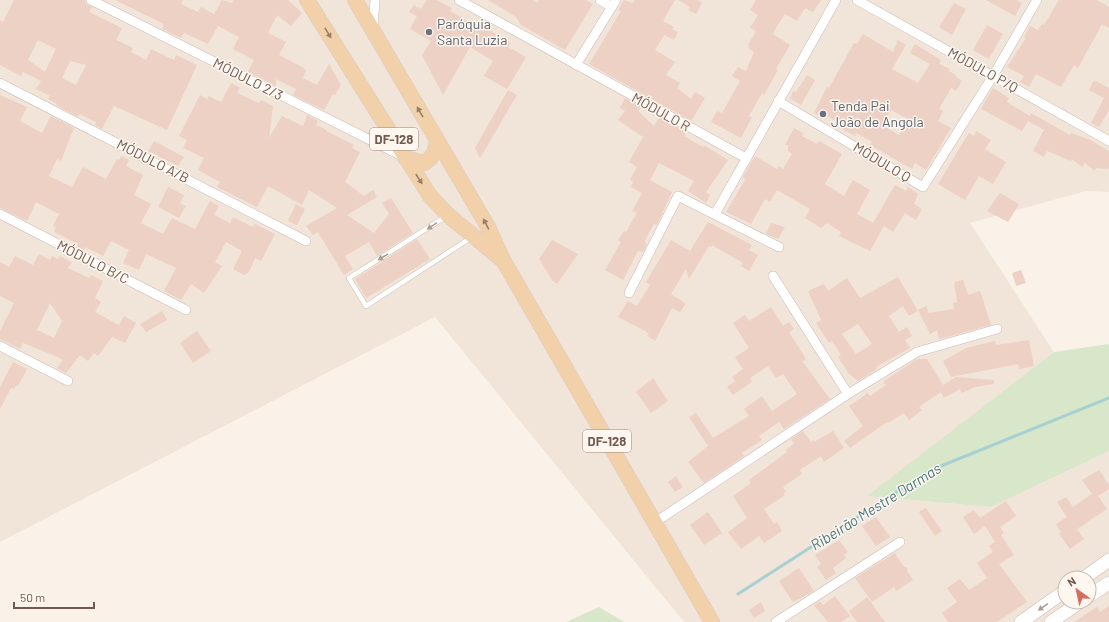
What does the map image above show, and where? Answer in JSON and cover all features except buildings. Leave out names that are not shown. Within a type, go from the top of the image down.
[{"type":"main road","name":"DF-128","points":[[307,0],[430,196],[448,215],[503,260]]},
{"type":"main road","name":"DF-128","points":[[354,0],[488,226],[503,260],[712,622]]},
{"type":"main road","points":[[405,158],[424,163],[431,159],[435,153],[438,142]]},
{"type":"street","name":"MÓDULO 2/3","points":[[91,0],[405,158]]},
{"type":"street","points":[[373,32],[375,0]]},
{"type":"street","name":"MÓDULO R","points":[[459,0],[746,158]]},
{"type":"street","points":[[576,65],[614,4],[600,0]]},
{"type":"street","points":[[715,214],[836,0]]},
{"type":"street","name":"MÓDULO P/Q","points":[[857,0],[1109,141]]},
{"type":"street","points":[[994,76],[1037,0]]},
{"type":"street","name":"MÓDULO Q","points":[[778,101],[923,187],[994,76]]},
{"type":"street","name":"MÓDULO A/B","points":[[0,83],[306,241]]},
{"type":"street","points":[[629,293],[678,196],[779,248]]},
{"type":"street","name":"MÓDULO B/C","points":[[0,214],[186,310]]},
{"type":"street","points":[[773,276],[848,394]]},
{"type":"street","points":[[654,523],[848,394],[917,352],[997,329]]},
{"type":"street","points":[[0,346],[68,381]]},
{"type":"street","points":[[776,622],[900,542]]},
{"type":"street","points":[[1095,570],[1109,560]]},
{"type":"street","points":[[1097,580],[1106,585],[1097,591]]},
{"type":"street","points":[[1021,622],[1057,597]]},
{"type":"street","points":[[1050,622],[1068,610]]},
{"type":"lane","points":[[448,215],[349,278],[366,306],[473,236]]},
{"type":"shaded area","points":[[0,0],[1109,0],[1109,192],[1086,191],[970,223],[1054,352],[868,496],[991,507],[1109,451],[1109,622],[684,622],[435,317],[0,542]]},
{"type":"green space","points":[[1109,344],[1109,451],[991,507],[867,496],[1054,352]]},
{"type":"green space","points":[[599,607],[624,622],[566,622]]},
{"type":"waterway","name":"Ribeirão Mestre Darmas","points":[[738,594],[931,470],[1109,398]]},
{"type":"place","name":"Paróquia Santa Luzia","points":[[429,32]]},
{"type":"place","name":"Tenda Pai João de Angola","points":[[823,114]]}]
